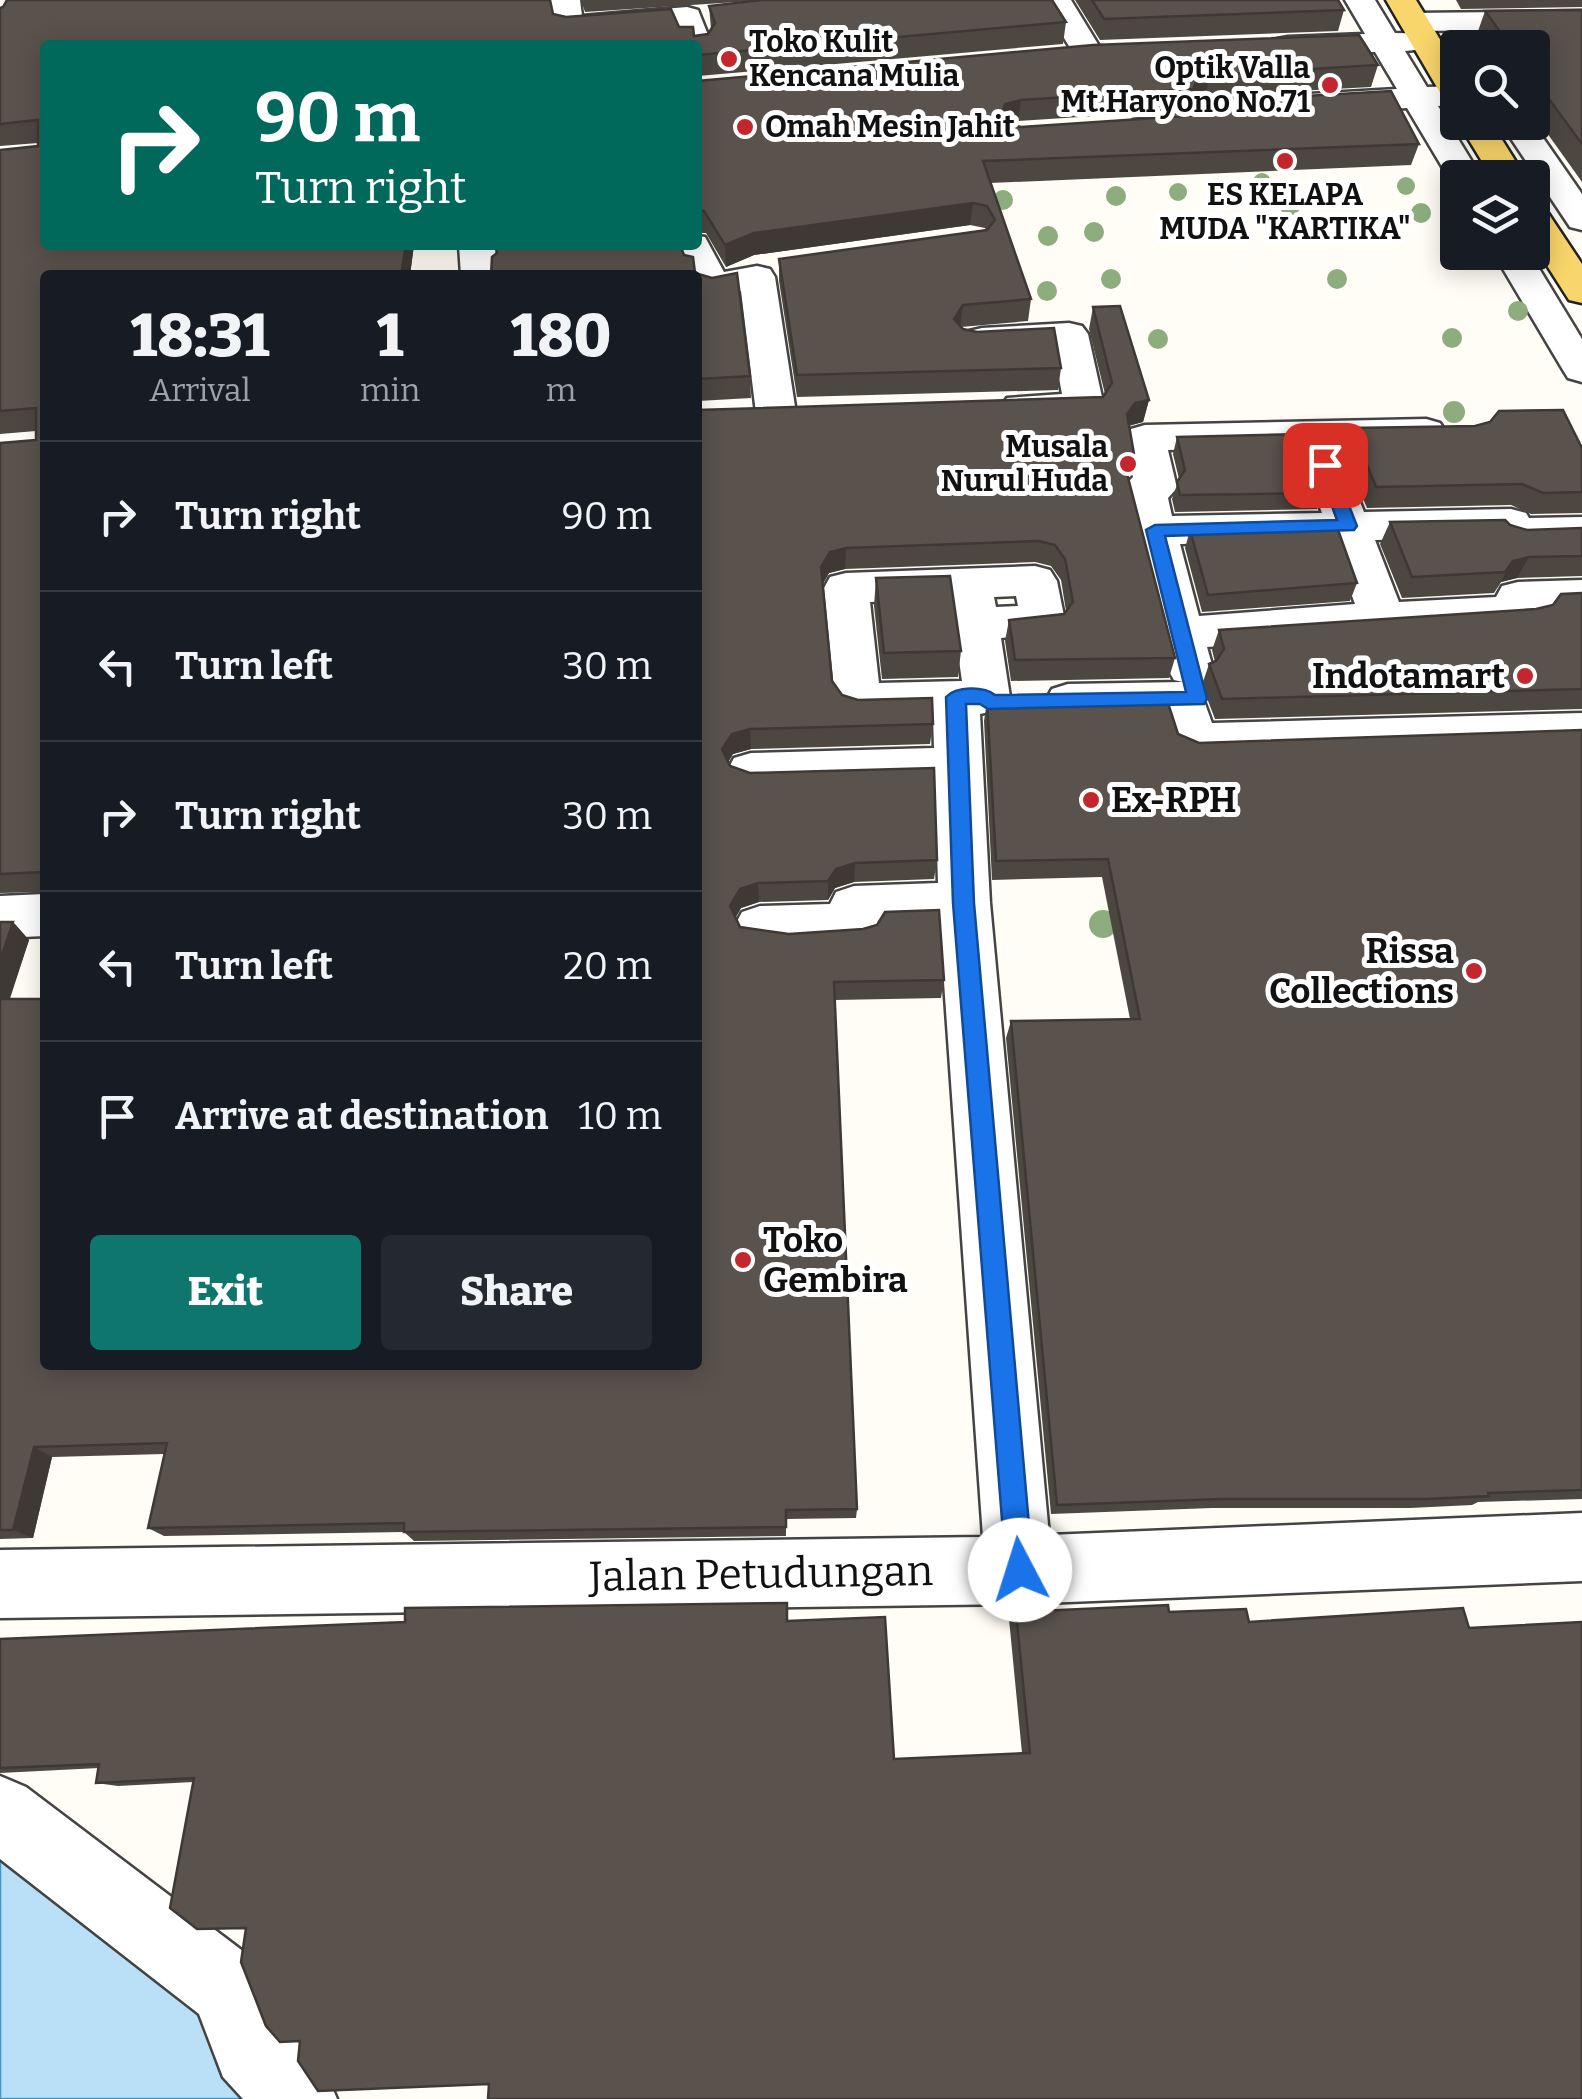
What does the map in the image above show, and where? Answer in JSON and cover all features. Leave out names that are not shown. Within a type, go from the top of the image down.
[{"type":"main road","points":[[1424,17],[1440,55]]},
{"type":"main road","points":[[1550,242],[1582,292]]},
{"type":"street","points":[[565,0],[568,26],[721,13]]},
{"type":"street","points":[[1056,0],[1090,54]]},
{"type":"street","points":[[1360,0],[1454,160]]},
{"type":"street","points":[[687,16],[695,40]]},
{"type":"street","points":[[1267,47],[1385,42],[1424,17],[1580,19]]},
{"type":"street","points":[[1050,58],[1129,53]]},
{"type":"street","points":[[702,59],[710,81]]},
{"type":"street","points":[[1114,129],[1211,122],[1206,110],[1440,96]]},
{"type":"street","points":[[1529,140],[1578,209]]},
{"type":"street","points":[[1550,207],[1578,209]]},
{"type":"street","points":[[694,250],[712,285],[757,277]]},
{"type":"street","points":[[735,415],[795,412],[754,270],[794,265]]},
{"type":"street","points":[[1522,270],[1582,370]]},
{"type":"street","points":[[974,339],[1069,334],[1084,406],[988,408]]},
{"type":"street","points":[[1020,1570],[964,903],[957,765],[971,697],[974,603],[846,588],[858,700],[971,697],[988,702],[1198,699],[1144,487],[1156,488],[1145,438],[1465,431]]},
{"type":"street","points":[[1314,435],[1382,619]]},
{"type":"street","points":[[1155,530],[1510,523],[1515,533],[1582,531]]},
{"type":"street","points":[[1181,632],[1295,628],[1292,624],[1524,610],[1518,597],[1582,595]]},
{"type":"street","points":[[1182,699],[1192,741],[1582,730]]},
{"type":"street","points":[[750,771],[957,765]]},
{"type":"street","points":[[760,926],[856,925],[854,907],[964,903]]},
{"type":"street","points":[[0,917],[40,915]]},
{"type":"street","name":"Jalan Petudungan","points":[[0,1584],[1020,1570],[1582,1547]]},
{"type":"street","points":[[0,1813],[228,1988],[251,2049],[297,2099]]},
{"type":"water","points":[[0,1826],[230,2002],[287,2099],[0,2099]]},
{"type":"building","points":[[7,0],[550,0],[553,14],[566,17],[671,9],[679,27],[693,27],[694,36],[708,34],[715,23],[709,6],[762,0],[1052,0],[1066,22],[702,55],[702,40],[40,40],[40,250],[405,250],[402,270],[40,270],[40,872],[0,874],[0,443],[36,440],[36,408],[0,411],[0,150],[38,146],[38,120],[0,124],[3,7]]},
{"type":"building","points":[[1092,0],[1338,0],[1344,10],[1104,19]]},
{"type":"building","points":[[1582,10],[1582,144],[1550,100],[1550,30],[1499,30],[1485,11]]},
{"type":"building","points":[[1359,35],[1378,65],[1210,75],[1198,78],[1193,89],[1021,100],[1005,104],[1001,115],[1008,124],[1021,127],[1216,114],[1229,111],[1234,100],[1391,91],[1419,144],[983,161],[1031,299],[963,305],[954,319],[963,329],[977,332],[1054,328],[1061,368],[797,375],[779,259],[987,230],[995,220],[987,206],[973,203],[754,233],[725,245],[702,211],[702,81],[1093,45]]},
{"type":"building","points":[[497,250],[682,250],[684,255],[693,257],[695,270],[491,270],[492,257]]},
{"type":"building","points":[[737,273],[750,376],[702,379],[702,275],[712,278]]},
{"type":"building","points":[[1120,306],[1149,400],[1135,403],[1127,414],[1134,454],[1125,466],[1175,658],[1015,660],[1009,620],[1064,614],[1073,602],[1065,559],[1055,545],[1039,541],[846,548],[830,552],[821,567],[832,681],[842,695],[858,700],[932,698],[933,724],[750,729],[732,734],[722,749],[730,766],[750,773],[934,768],[937,860],[855,863],[836,869],[828,881],[758,883],[740,889],[730,906],[740,927],[789,934],[863,929],[877,925],[885,912],[939,910],[944,980],[834,982],[857,1509],[786,1510],[786,1527],[404,1532],[404,1523],[148,1528],[167,1443],[34,1447],[13,1530],[0,1530],[0,999],[40,999],[40,1370],[702,1370],[702,410],[1103,397],[1112,383],[1093,307]]},
{"type":"building","points":[[1563,410],[1582,448],[1582,492],[1543,493],[1522,484],[1376,487],[1352,428],[1475,426],[1490,422],[1499,411]]},
{"type":"building","points":[[1301,434],[1323,493],[1180,495],[1177,482],[1185,470],[1177,437]]},
{"type":"building","points":[[1505,520],[1527,530],[1582,528],[1582,556],[1529,557],[1513,561],[1505,572],[1412,577],[1390,522]]},
{"type":"building","points":[[1337,527],[1357,583],[1208,595],[1190,530]]},
{"type":"building","points":[[950,576],[961,651],[884,653],[876,578]]},
{"type":"building","points":[[1582,593],[1582,689],[1222,699],[1209,664],[1224,649],[1219,630],[1536,609],[1553,605],[1561,594]]},
{"type":"building","points":[[1167,700],[1178,734],[1199,743],[1582,730],[1582,1490],[1426,1499],[1222,1499],[1057,1505],[1011,1021],[1140,1019],[1108,859],[996,861],[987,701]]},
{"type":"building","points":[[0,922],[13,922],[0,961]]},
{"type":"building","points":[[787,1603],[787,1621],[885,1617],[894,1759],[1030,1753],[1016,1612],[1168,1605],[1169,1612],[1246,1609],[1249,1622],[1463,1608],[1469,1628],[1582,1622],[1582,2099],[488,2099],[489,2084],[318,2091],[298,2061],[300,2041],[280,2042],[266,2026],[241,1962],[246,1928],[197,1929],[170,1908],[194,1778],[96,1783],[99,1764],[0,1768],[0,1639],[405,1622],[405,1608]]},
{"type":"place","name":"Toko Kulit Kencana Mulia","points":[[729,59]]},
{"type":"place","name":"Optik Valla Mt.Haryono No.71","points":[[1330,85]]},
{"type":"place","name":"Omah Mesin Jahit","points":[[745,127]]},
{"type":"place","name":"ES KELAPA MUDA \"KARTIKA\"","points":[[1285,161]]},
{"type":"place","name":"Musala Nurul Huda","points":[[1128,464]]},
{"type":"place","name":"Indotamart","points":[[1525,676]]},
{"type":"place","name":"Ex-RPH","points":[[1091,800]]},
{"type":"place","name":"Rissa Collections","points":[[1474,971]]},
{"type":"place","name":"Toko Gembira","points":[[743,1260]]},
{"type":"route","points":[[1020,1570],[964,903],[956,697],[987,696],[988,702],[1198,699],[1155,530],[1348,526],[1325,465]]}]
